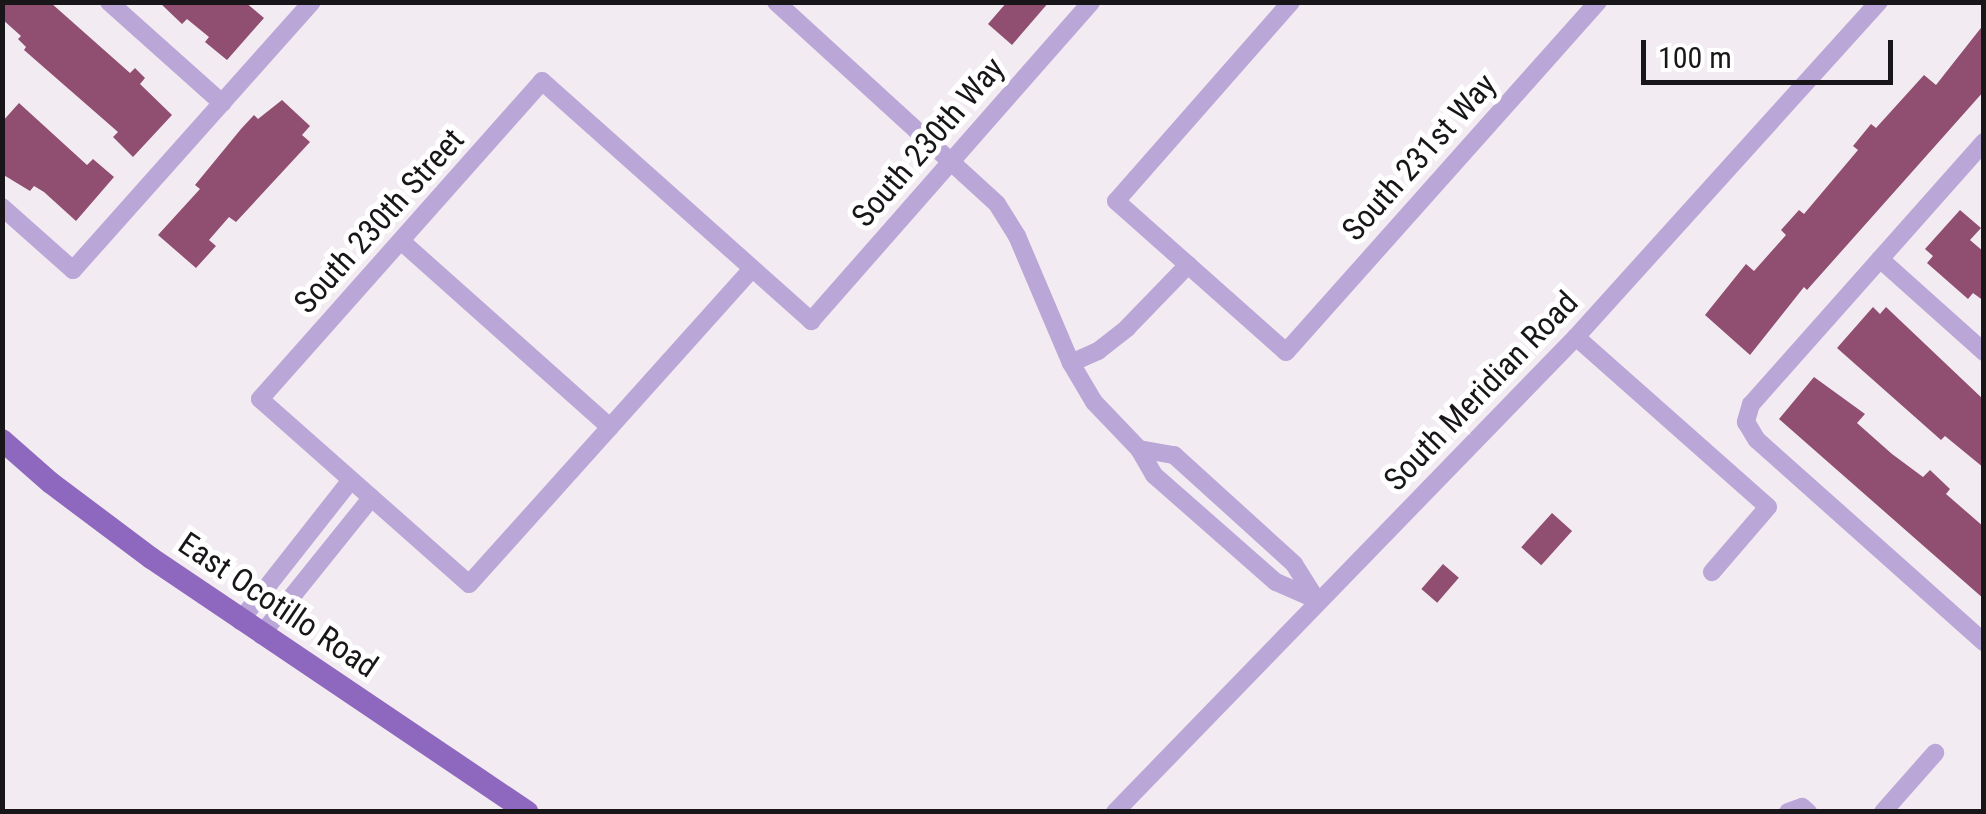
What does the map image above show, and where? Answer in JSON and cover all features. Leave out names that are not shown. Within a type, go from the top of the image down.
[{"type":"main road","name":"East Ocotillo Road","points":[[2,440],[52,484],[240,621],[527,812]]},
{"type":"street","points":[[109,2],[222,103]]},
{"type":"street","points":[[2,207],[73,270],[312,2]]},
{"type":"street","points":[[776,2],[989,194],[1018,236],[1072,363],[1094,402],[1138,448],[1154,475],[1276,582],[1317,600]]},
{"type":"street","name":"South 230th Way","points":[[751,270],[811,322],[1091,2]]},
{"type":"street","points":[[1072,363],[1098,351],[1127,328],[1188,265],[1116,200],[1291,2]]},
{"type":"street","name":"South 231st Way","points":[[1188,265],[1286,352],[1598,2]]},
{"type":"street","name":"South Meridian Road","points":[[1114,812],[1576,337],[1879,2]]},
{"type":"street","name":"South 230th Street","points":[[351,480],[260,400],[542,82],[751,270]]},
{"type":"street","points":[[1984,142],[1751,404],[1746,422],[1758,440],[1984,642]]},
{"type":"street","points":[[400,241],[610,427]]},
{"type":"street","points":[[1880,259],[1984,352]]},
{"type":"street","points":[[240,621],[351,480],[469,584],[751,270]]},
{"type":"street","points":[[1576,337],[1768,507],[1712,572]]},
{"type":"street","points":[[1138,448],[1174,454],[1294,564],[1317,600]]},
{"type":"street","points":[[262,635],[371,498]]},
{"type":"street","points":[[1882,812],[1934,753]]},
{"type":"street","points":[[1788,812],[1802,807],[1808,812]]},
{"type":"building","points":[[2,2],[51,3],[130,73],[135,68],[145,78],[140,84],[172,115],[133,157],[113,137],[118,132],[24,50],[26,47],[18,39],[21,36],[2,19]]},
{"type":"building","points":[[159,2],[245,2],[264,18],[227,60],[205,42],[209,37],[187,19],[182,24]]},
{"type":"building","points":[[1007,2],[1049,2],[1012,45],[988,24]]},
{"type":"building","points":[[1984,24],[1984,91],[1807,290],[1804,287],[1750,355],[1705,315],[1746,264],[1754,271],[1786,235],[1781,230],[1799,210],[1804,214],[1858,150],[1853,146],[1871,124],[1876,128],[1924,75],[1936,85]]},
{"type":"building","points":[[282,100],[310,126],[302,135],[310,142],[236,222],[229,217],[209,240],[216,246],[196,268],[158,235],[200,189],[195,185],[241,129],[254,115],[258,119]]},
{"type":"building","points":[[19,103],[87,165],[93,159],[114,177],[76,221],[44,192],[34,186],[30,191],[2,174],[2,122]]},
{"type":"building","points":[[1960,210],[1981,228],[1970,240],[1984,252],[1984,301],[1973,293],[1968,299],[1927,263],[1933,256],[1925,249]]},
{"type":"building","points":[[1873,307],[1880,314],[1886,307],[1984,400],[1984,468],[1945,436],[1941,440],[1837,348]]},
{"type":"building","points":[[1814,377],[1865,414],[1857,423],[1892,454],[1923,477],[1930,470],[1950,489],[1946,494],[1984,527],[1984,599],[1779,419]]},
{"type":"building","points":[[1552,513],[1572,531],[1541,565],[1521,547]]},
{"type":"building","points":[[1443,564],[1459,578],[1437,603],[1421,589]]}]
